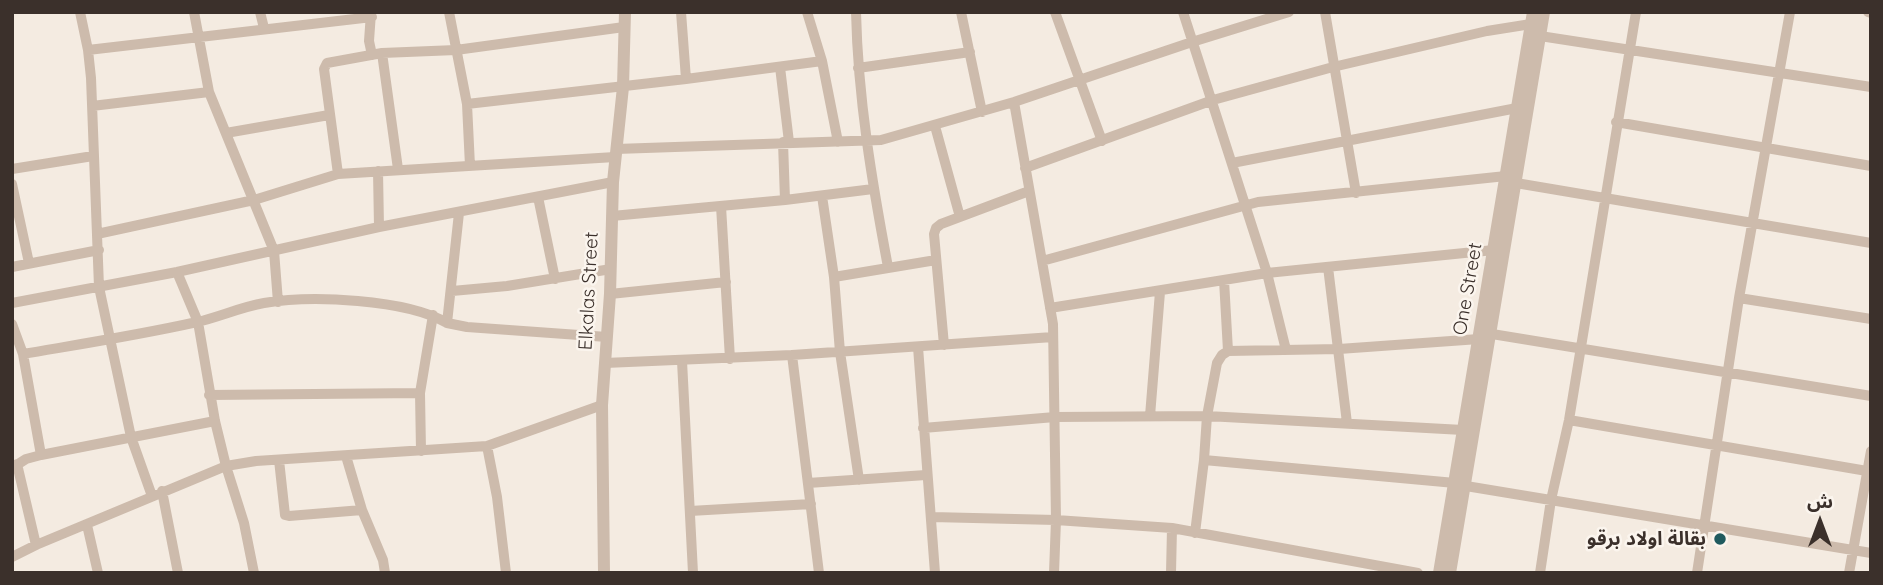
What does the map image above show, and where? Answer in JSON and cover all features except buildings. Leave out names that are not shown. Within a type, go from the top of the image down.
[{"type":"street","points":[[80,12],[88,50],[92,106],[99,287],[131,437],[157,494],[177,573]]},
{"type":"street","points":[[194,12],[209,92],[274,251],[278,302]]},
{"type":"street","points":[[260,12],[264,28]]},
{"type":"street","points":[[449,12],[467,104],[470,166]]},
{"type":"street","name":"Elkalas Street","points":[[604,573],[603,405],[613,181],[623,87],[625,12]]},
{"type":"street","points":[[681,12],[686,79]]},
{"type":"street","points":[[807,12],[822,61],[838,142]]},
{"type":"street","points":[[856,12],[858,68],[866,142],[888,267]]},
{"type":"street","points":[[961,12],[982,112]]},
{"type":"street","points":[[1055,12],[1102,141]]},
{"type":"street","points":[[1183,12],[1267,272],[1286,350]]},
{"type":"street","points":[[97,234],[254,200],[338,174],[786,142],[881,140],[935,127],[1269,15],[1289,12]]},
{"type":"street","points":[[1325,12],[1356,193]]},
{"type":"street","name":"One Street","points":[[1451,573],[1463,430],[1479,339],[1488,317],[1511,180],[1544,12]]},
{"type":"street","points":[[1541,573],[1551,500],[1569,420],[1636,12]]},
{"type":"street","points":[[1697,573],[1739,298],[1790,12]]},
{"type":"street","points":[[88,50],[199,37],[330,17],[372,15],[369,41],[377,54],[398,169]]},
{"type":"street","points":[[1025,168],[1213,100],[1333,66],[1532,18]]},
{"type":"street","name":"One Street","points":[[1439,573],[1492,334],[1488,317],[1494,250],[1511,180],[1517,108],[1532,18]]},
{"type":"street","points":[[338,174],[324,65],[377,54],[456,50],[624,27]]},
{"type":"street","points":[[1539,36],[1871,87]]},
{"type":"street","points":[[858,68],[970,52]]},
{"type":"street","points":[[467,104],[822,61]]},
{"type":"street","points":[[779,67],[786,142],[785,201]]},
{"type":"street","points":[[92,106],[209,92]]},
{"type":"street","points":[[1014,102],[1053,337],[1056,520],[1054,573]]},
{"type":"street","points":[[1232,163],[1517,108]]},
{"type":"street","points":[[226,133],[329,115]]},
{"type":"street","points":[[1616,122],[1871,166]]},
{"type":"street","points":[[935,127],[960,217]]},
{"type":"street","points":[[12,169],[93,156]]},
{"type":"street","points":[[378,171],[379,227]]},
{"type":"street","points":[[1042,261],[1245,205],[1511,180],[1871,243]]},
{"type":"street","points":[[12,303],[177,272],[379,227],[613,181]]},
{"type":"street","points":[[12,184],[29,263]]},
{"type":"street","points":[[612,216],[785,201],[873,189]]},
{"type":"street","points":[[944,345],[936,260],[936,228],[1029,191]]},
{"type":"street","points":[[822,196],[834,277],[840,352],[859,480]]},
{"type":"street","points":[[538,197],[555,279]]},
{"type":"street","points":[[721,206],[730,359]]},
{"type":"street","points":[[447,323],[459,213]]},
{"type":"street","points":[[12,267],[99,250]]},
{"type":"street","points":[[1050,308],[1160,292],[1267,272],[1494,250]]},
{"type":"street","points":[[834,277],[936,260]]},
{"type":"street","points":[[1328,267],[1348,423]]},
{"type":"street","points":[[452,291],[507,286],[611,270]]},
{"type":"street","points":[[177,272],[198,322],[209,395],[226,467],[244,523],[254,573]]},
{"type":"street","points":[[1224,280],[1228,351]]},
{"type":"street","points":[[610,294],[726,282]]},
{"type":"street","points":[[1150,416],[1160,292]]},
{"type":"street","points":[[1739,298],[1871,319]]},
{"type":"street","points":[[23,354],[198,322],[262,303],[303,299],[367,302],[433,314],[447,323],[467,327],[607,337]]},
{"type":"street","points":[[421,451],[420,393],[433,314]]},
{"type":"street","points":[[12,324],[23,354],[41,455]]},
{"type":"street","points":[[1492,334],[1871,396]]},
{"type":"street","points":[[605,363],[730,359],[1053,337]]},
{"type":"street","points":[[1195,533],[1207,416],[1217,363],[1222,355],[1228,351],[1339,348],[1479,339]]},
{"type":"street","points":[[918,347],[935,573]]},
{"type":"street","points":[[792,355],[819,573]]},
{"type":"street","points":[[682,361],[693,573]]},
{"type":"street","points":[[209,395],[420,393]]},
{"type":"street","points":[[12,557],[226,467],[279,460],[487,446],[603,405]]},
{"type":"street","points":[[923,428],[1055,417],[1207,416],[1463,430]]},
{"type":"street","points":[[1569,420],[1867,471]]},
{"type":"street","points":[[36,545],[14,466],[41,455],[215,421]]},
{"type":"street","points":[[487,446],[497,497],[506,573]]},
{"type":"street","points":[[1849,573],[1871,451]]},
{"type":"street","points":[[346,456],[362,510],[383,560],[385,573]]},
{"type":"street","points":[[279,460],[285,515],[362,510]]},
{"type":"street","points":[[1204,460],[1460,485],[1871,553]]},
{"type":"street","points":[[808,483],[926,475]]},
{"type":"street","points":[[690,511],[811,504]]},
{"type":"street","points":[[932,517],[1056,520],[1172,528],[1418,573]]},
{"type":"street","points":[[88,525],[98,573]]},
{"type":"street","points":[[1171,573],[1172,528]]},
{"type":"place","name":"بقالة اولاد برقو","points":[[1720,539]]}]
